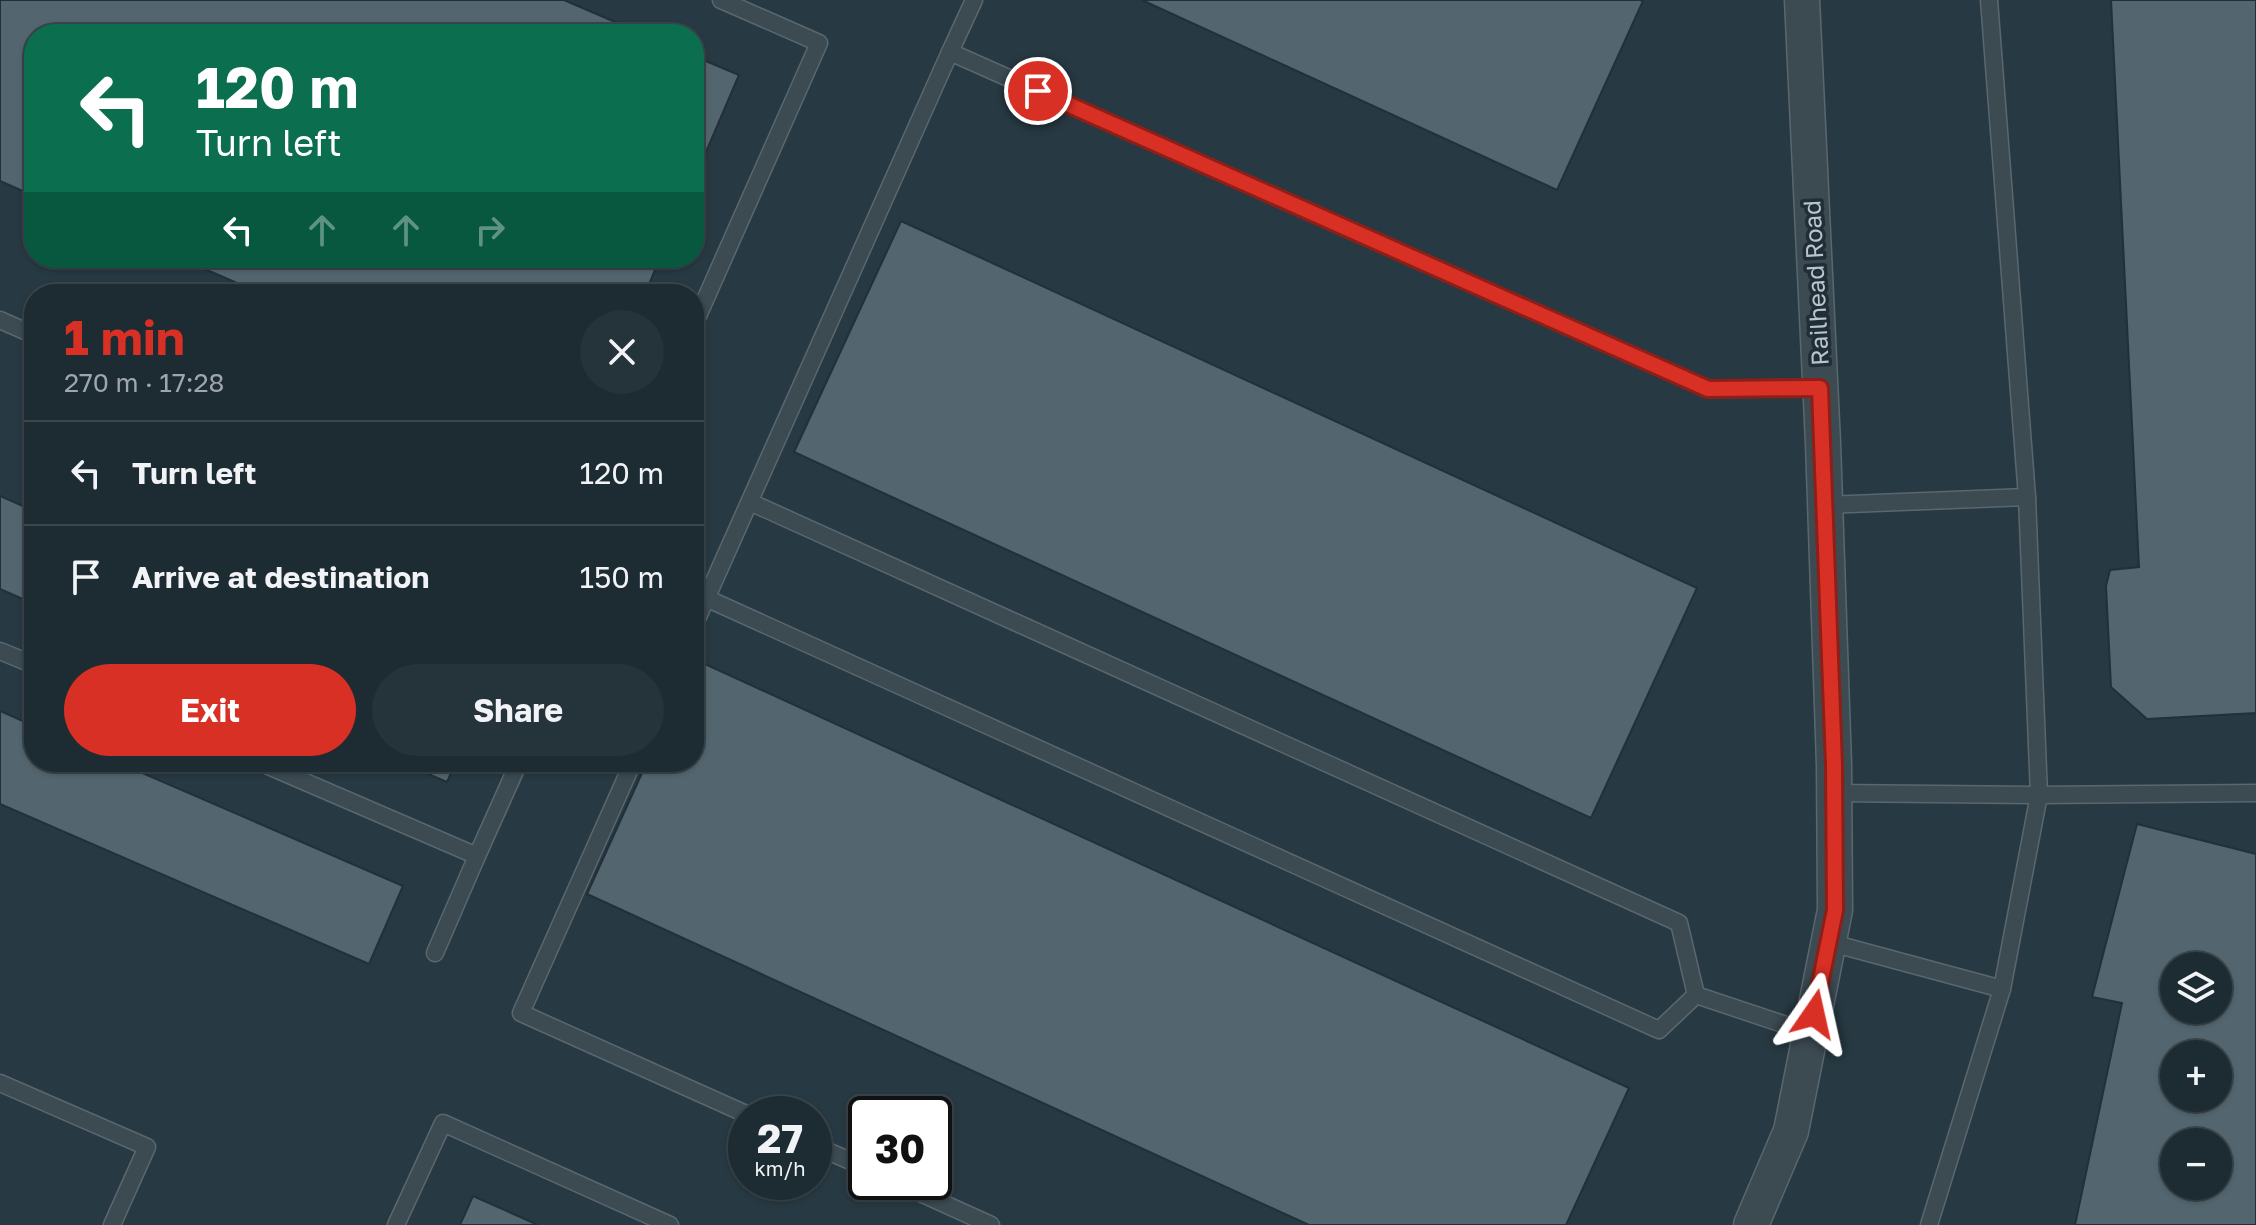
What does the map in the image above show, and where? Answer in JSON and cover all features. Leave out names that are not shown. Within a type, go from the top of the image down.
[{"type":"street","name":"Railhead Road","points":[[1751,1225],[1791,1131],[1835,910],[1825,505],[1802,0]]},
{"type":"lane","points":[[704,302],[819,43],[721,0]]},
{"type":"lane","points":[[704,603],[974,0]]},
{"type":"lane","points":[[1929,1225],[2002,989],[2039,795],[2027,497],[1989,0]]},
{"type":"lane","points":[[950,52],[1708,389],[1820,388]]},
{"type":"lane","points":[[0,320],[24,331]]},
{"type":"lane","points":[[1825,505],[2027,497]]},
{"type":"lane","points":[[750,502],[1679,923],[1696,995]]},
{"type":"lane","points":[[706,598],[1659,1030],[1696,995]]},
{"type":"lane","points":[[0,651],[24,661]]},
{"type":"lane","points":[[282,772],[477,856]]},
{"type":"lane","points":[[435,953],[515,772]]},
{"type":"lane","points":[[629,772],[521,1013],[728,1106]]},
{"type":"lane","points":[[1834,793],[2256,793]]},
{"type":"lane","points":[[1828,942],[2002,989]]},
{"type":"lane","points":[[1696,995],[1810,1033]]},
{"type":"lane","points":[[0,1083],[147,1147],[112,1225]]},
{"type":"lane","points":[[396,1225],[443,1123],[670,1225]]},
{"type":"lane","points":[[936,1200],[991,1225]]},
{"type":"building","points":[[0,0],[564,0],[620,24],[24,24],[24,192],[0,181]]},
{"type":"building","points":[[1142,0],[1640,0],[1643,1],[1557,190]]},
{"type":"building","points":[[2111,0],[2256,0],[2256,713],[2147,719],[2111,687],[2106,586],[2110,570],[2139,567]]},
{"type":"building","points":[[704,60],[739,75],[704,157]]},
{"type":"building","points":[[901,221],[1697,588],[1591,818],[794,452]]},
{"type":"building","points":[[202,268],[656,268],[649,284],[240,284]]},
{"type":"building","points":[[0,496],[24,507],[24,600],[0,589]]},
{"type":"building","points":[[704,664],[1629,1088],[1566,1225],[1309,1225],[587,894],[642,772],[704,772]]},
{"type":"building","points":[[0,711],[24,722],[24,772],[140,772],[403,886],[369,964],[0,804]]},
{"type":"building","points":[[424,772],[452,772],[447,782]]},
{"type":"building","points":[[2137,824],[2256,854],[2256,1225],[2075,1225],[2122,1003],[2092,997]]},
{"type":"building","points":[[473,1196],[538,1225],[460,1225]]},
{"type":"route","points":[[1038,91],[1708,389],[1820,388],[1834,765],[1835,910],[1814,1014]]}]
